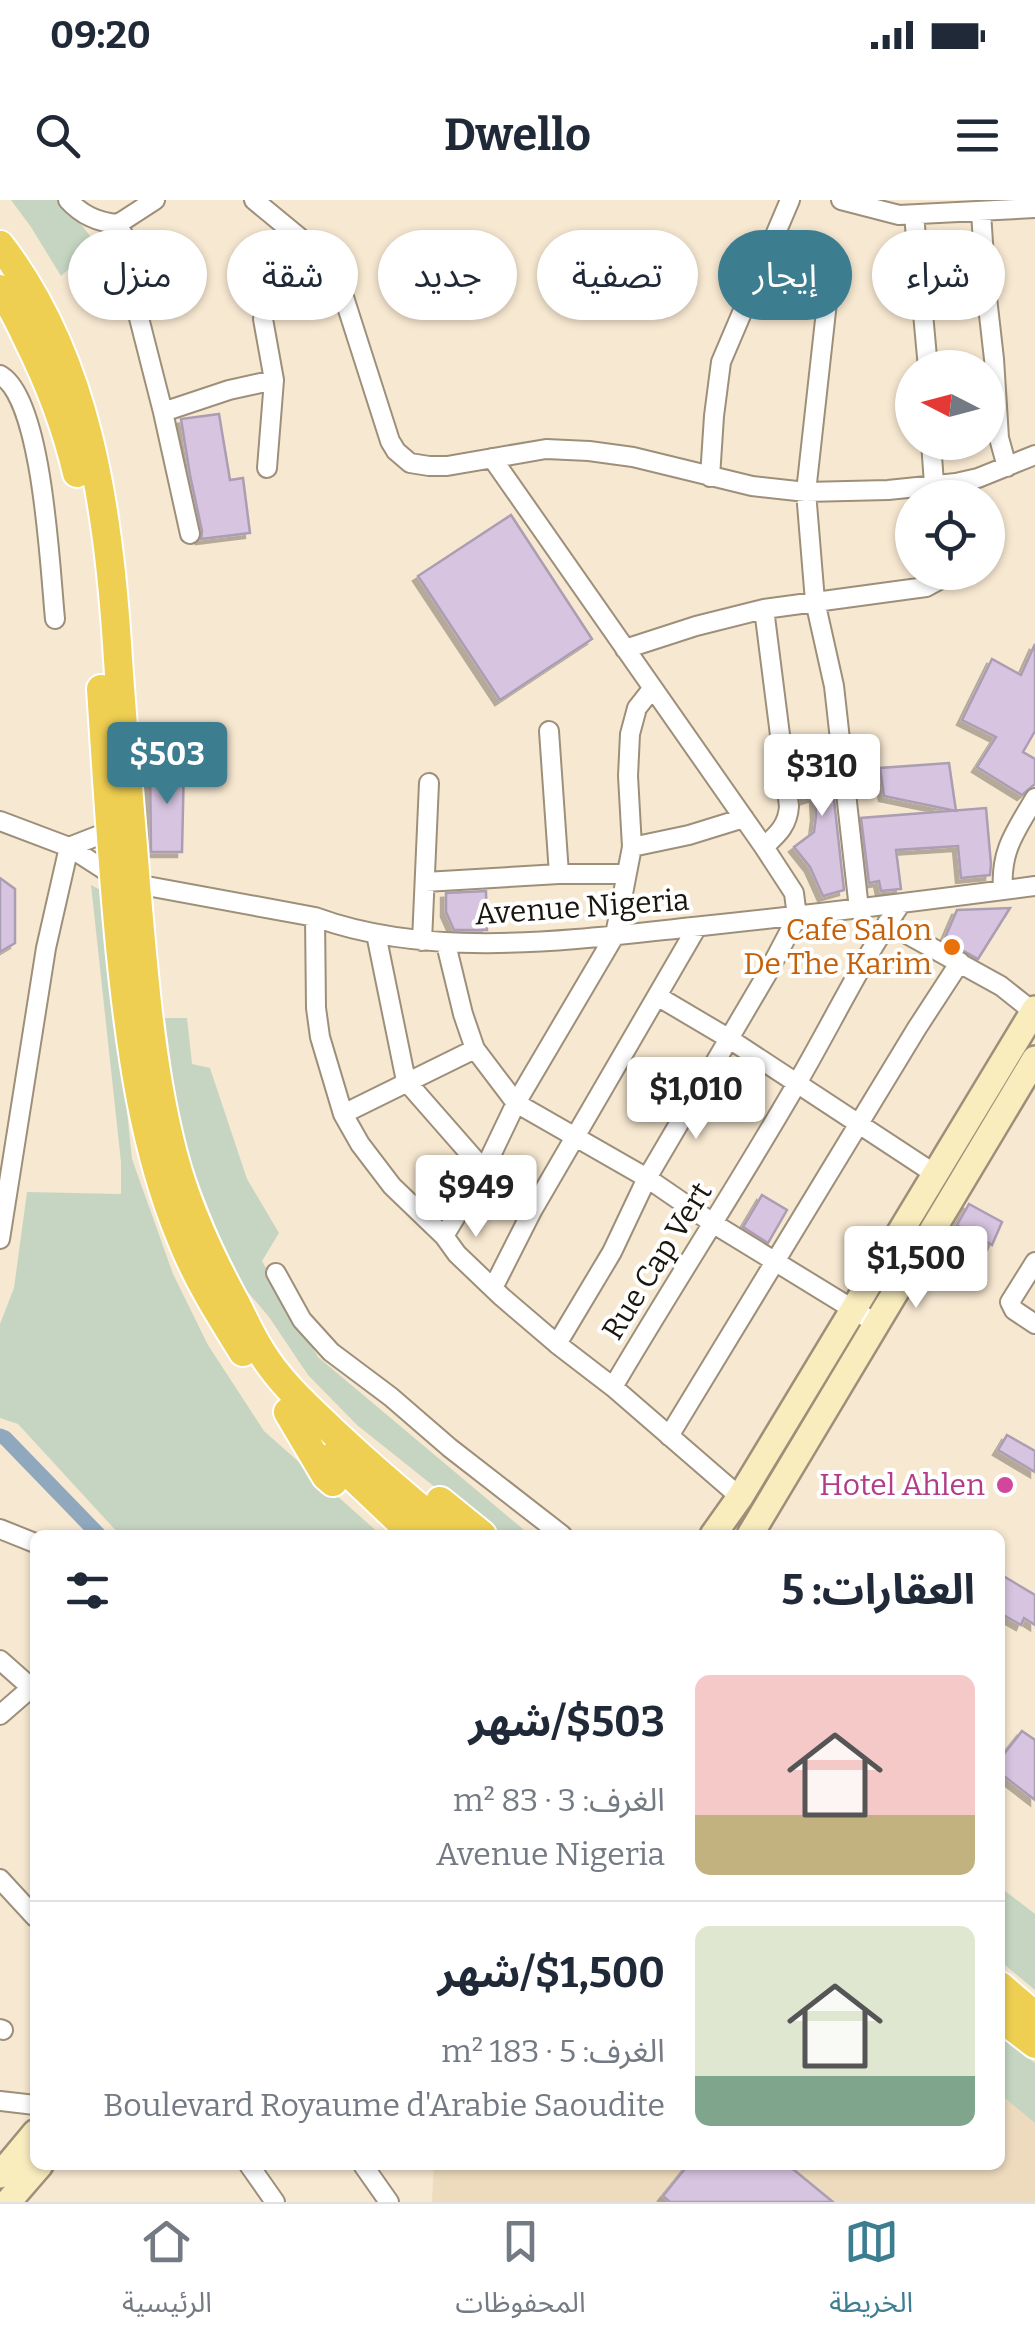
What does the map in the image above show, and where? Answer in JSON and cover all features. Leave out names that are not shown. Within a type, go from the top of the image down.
[{"type":"highway","points":[[0,245],[44,313],[64,358],[76,391],[102,502],[112,570],[132,1054],[148,1138],[170,1209],[210,1300],[248,1362],[288,1412],[409,1530]]},
{"type":"highway","points":[[0,289],[60,410],[91,536],[110,831],[125,880],[160,1096],[174,1157],[208,1252],[262,1354],[292,1392],[366,1464],[446,1530]]},
{"type":"highway","points":[[262,1354],[476,1530]]},
{"type":"highway","points":[[288,1412],[326,1476],[384,1530]]},
{"type":"highway","points":[[1005,1990],[1035,2016]]},
{"type":"highway","points":[[1005,2020],[1035,2044]]},
{"type":"main road","points":[[716,1530],[740,1497],[1035,1011]]},
{"type":"main road","points":[[753,1530],[1035,1059]]},
{"type":"main road","points":[[0,2175],[30,2139]]},
{"type":"main road","points":[[8,2202],[36,2170]]},
{"type":"street","points":[[68,200],[92,218],[118,224],[155,200]]},
{"type":"street","points":[[254,200],[311,247],[342,291],[390,441],[410,463],[429,466],[546,449],[589,451],[633,457],[752,486],[806,492],[895,490]]},
{"type":"street","points":[[710,477],[721,362],[790,200]]},
{"type":"street","points":[[841,200],[886,213],[914,215],[937,206],[981,212],[1035,208]]},
{"type":"street","points":[[981,212],[998,438],[1007,467]]},
{"type":"street","points":[[914,215],[926,350]]},
{"type":"street","points":[[118,224],[126,241],[142,332],[190,534]]},
{"type":"street","points":[[264,320],[274,380],[268,468]]},
{"type":"street","points":[[825,320],[806,492],[815,601],[834,686],[859,909]]},
{"type":"street","points":[[0,375],[12,383],[33,441],[41,477],[56,619]]},
{"type":"street","points":[[163,412],[274,380]]},
{"type":"street","points":[[967,480],[1035,455]]},
{"type":"street","points":[[492,458],[794,893],[797,917],[557,1344]]},
{"type":"street","points":[[625,648],[764,609],[902,590]]},
{"type":"street","points":[[764,609],[790,806],[787,822],[764,848]]},
{"type":"street","points":[[444,1236],[615,936],[632,848],[630,734],[637,708],[652,689]]},
{"type":"street","points":[[549,732],[559,874]]},
{"type":"street","points":[[422,941],[429,783]]},
{"type":"street","points":[[1004,890],[1005,852],[1035,798]]},
{"type":"street","points":[[632,848],[744,818]]},
{"type":"street","points":[[0,821],[69,847],[125,880]]},
{"type":"street","points":[[69,847],[110,831]]},
{"type":"street","points":[[0,1239],[46,948],[69,847]]},
{"type":"street","points":[[425,882],[626,874]]},
{"type":"street","name":"Avenue Nigeria","points":[[125,880],[315,917],[376,934],[446,944],[615,936],[1035,886]]},
{"type":"street","name":"Rue Cap Vert","points":[[613,1387],[714,1224],[900,905]]},
{"type":"street","points":[[315,917],[320,1037],[343,1114],[360,1144],[392,1186],[444,1236],[456,1254],[740,1497]]},
{"type":"street","points":[[888,923],[1001,986],[1035,1011]]},
{"type":"street","points":[[493,1288],[532,1211],[698,927]]},
{"type":"street","points":[[376,934],[406,1081],[484,1170]]},
{"type":"street","points":[[446,944],[474,1049],[516,1104],[647,1178],[877,1324]]},
{"type":"street","points":[[668,1436],[960,962]]},
{"type":"street","points":[[657,996],[935,1174]]},
{"type":"street","points":[[343,1114],[474,1049]]},
{"type":"street","points":[[1035,1262],[1010,1302],[1014,1310],[1035,1324]]},
{"type":"street","points":[[276,1273],[302,1320],[331,1352],[556,1530]]},
{"type":"street","points":[[0,1529],[30,1542]]},
{"type":"street","points":[[0,1660],[30,1687]]},
{"type":"street","points":[[0,1715],[30,1692]]},
{"type":"street","points":[[0,1880],[30,1912]]},
{"type":"street","points":[[0,2100],[30,2104]]},
{"type":"street","points":[[253,2170],[275,2202]]},
{"type":"street","points":[[367,2170],[389,2202]]},
{"type":"shaded area","points":[[1005,2094],[1035,2119],[1035,2202],[432,2202],[434,2170],[1005,2170]]},
{"type":"green space","points":[[11,200],[63,200],[86,230],[68,230],[68,270],[61,276]]},
{"type":"green space","points":[[91,885],[104,892],[132,1159],[173,1274],[208,1345],[264,1431],[375,1530],[115,1530],[18,1424],[0,1418],[0,1324],[14,1288],[27,1192],[121,1194],[121,1162]]},
{"type":"green space","points":[[165,1018],[187,1018],[192,1064],[210,1068],[247,1179],[279,1233],[262,1261],[318,1357],[524,1530],[489,1530],[357,1425],[308,1375],[269,1317],[236,1278],[181,1139]]},
{"type":"green space","points":[[1005,1891],[1035,1914],[1035,1990],[1005,1965]]},
{"type":"green space","points":[[1005,2040],[1035,2063],[1035,2123],[1005,2098]]},
{"type":"building","points":[[219,414],[230,480],[243,478],[250,533],[201,539],[181,419]]},
{"type":"building","points":[[511,515],[592,639],[500,700],[418,576]]},
{"type":"building","points":[[1035,644],[1035,731],[1023,752],[1035,759],[1035,784],[1022,795],[977,767],[996,737],[962,720],[992,659],[1021,675]]},
{"type":"building","points":[[827,737],[844,890],[823,896],[810,867],[794,847],[814,832],[816,816],[815,796],[806,799],[802,740]]},
{"type":"building","points":[[150,763],[184,763],[182,852],[151,852]]},
{"type":"building","points":[[949,763],[956,811],[884,796],[880,768]]},
{"type":"building","points":[[986,808],[990,875],[961,878],[958,846],[896,850],[901,889],[881,891],[879,881],[869,883],[861,818]]},
{"type":"building","points":[[0,878],[15,889],[15,943],[0,952]]},
{"type":"building","points":[[486,891],[487,930],[454,930],[446,912],[446,893]]},
{"type":"building","points":[[1010,908],[978,959],[944,940],[957,910]]},
{"type":"building","points":[[762,1195],[787,1210],[768,1243],[743,1227]]},
{"type":"building","points":[[969,1204],[1002,1222],[992,1245],[957,1225]]},
{"type":"building","points":[[1007,1435],[1035,1451],[1035,1472],[998,1450]]},
{"type":"building","points":[[1005,1577],[1035,1595],[1035,1625],[1024,1618],[1021,1625],[1005,1616]]},
{"type":"building","points":[[1022,1731],[1035,1740],[1035,1800],[1005,1777],[1005,1753]]},
{"type":"building","points":[[684,2170],[794,2170],[833,2202],[670,2202],[663,2196]]},
{"type":"waterway","points":[[0,1436],[94,1530]]},
{"type":"place","name":"Cafe Salon De The Karim","points":[[952,947]]},
{"type":"place","name":"Hotel Ahlen","points":[[1005,1485]]}]
